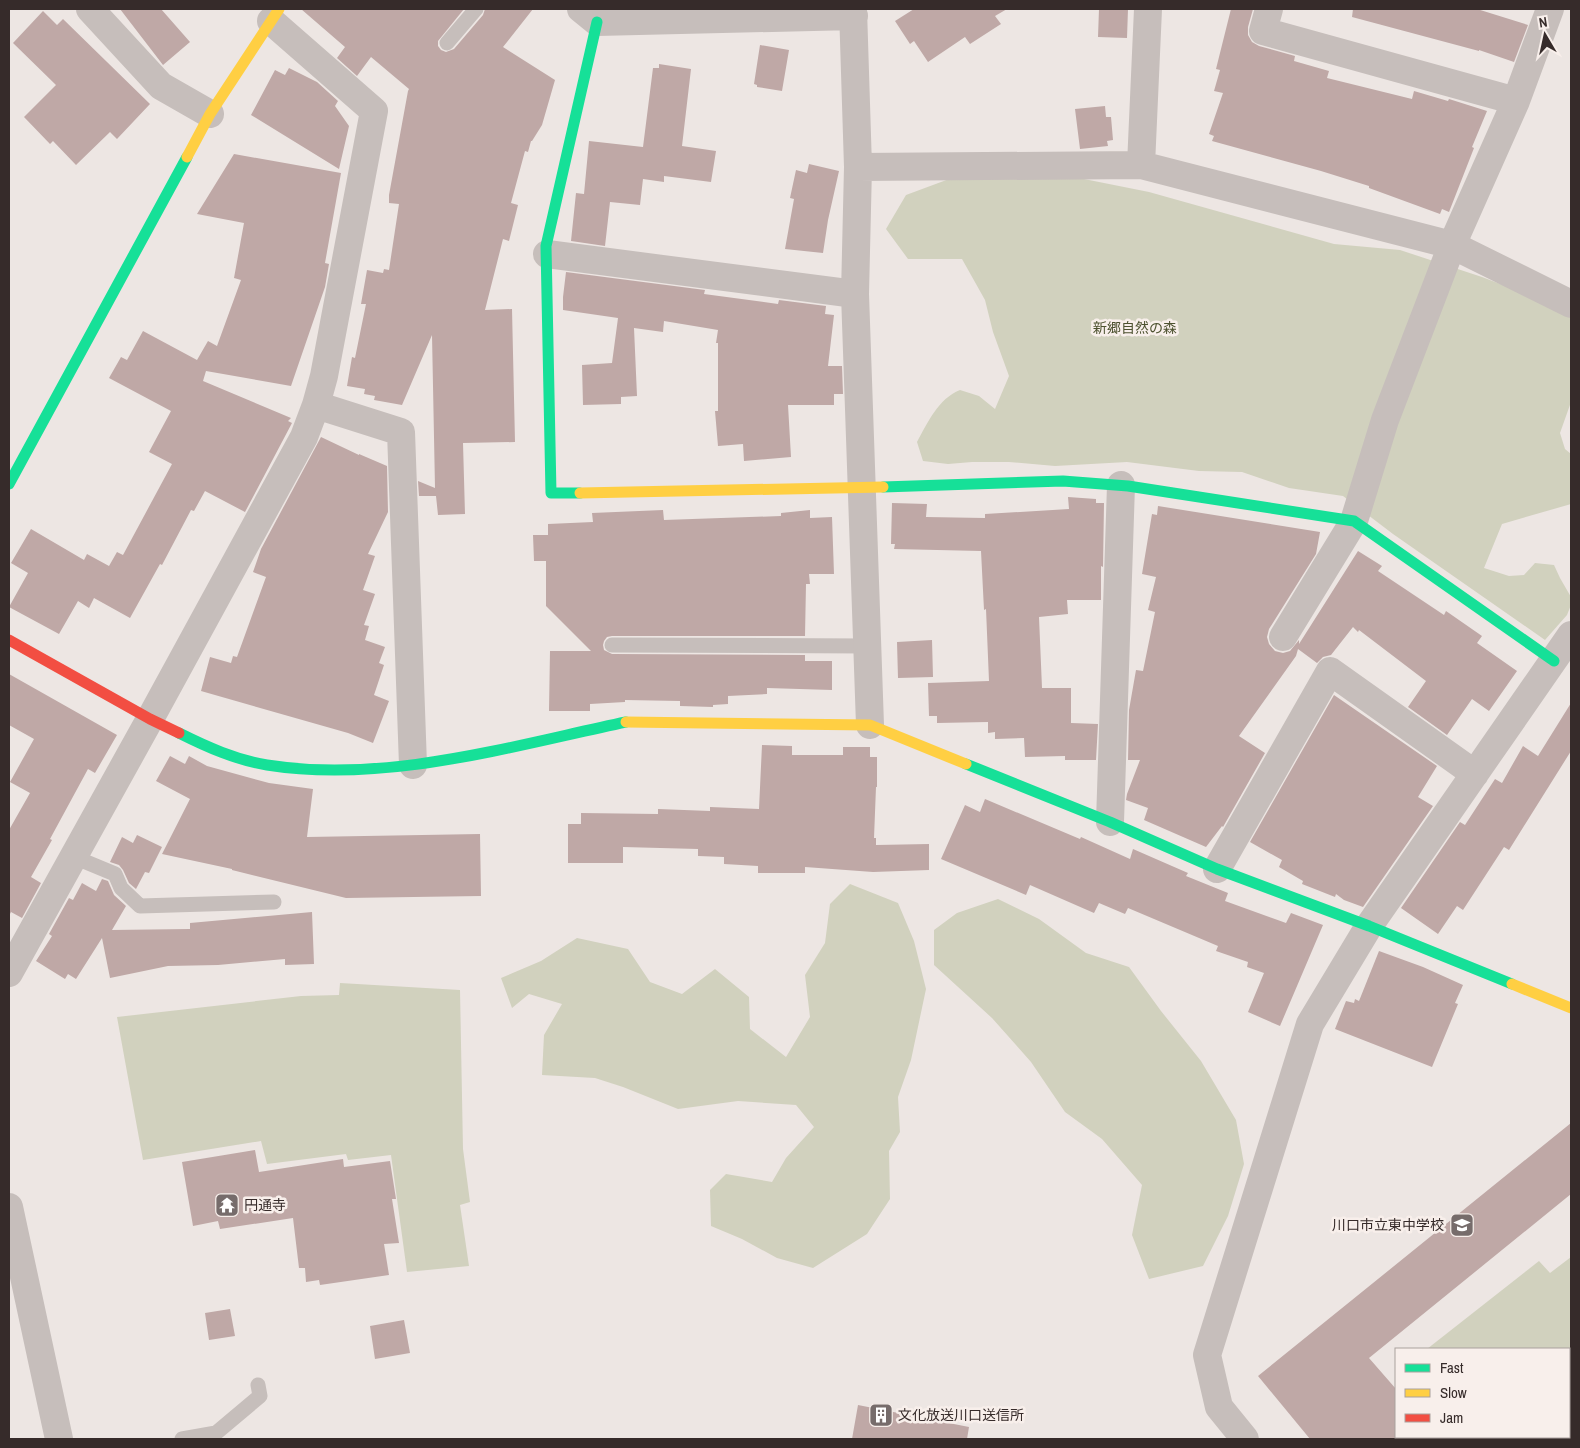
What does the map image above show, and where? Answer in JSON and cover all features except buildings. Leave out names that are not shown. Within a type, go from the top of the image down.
[{"type":"street","points":[[90,9],[161,86],[210,114]]},
{"type":"street","points":[[1141,165],[1148,9]]},
{"type":"street","points":[[1269,9],[1263,32],[1516,101]]},
{"type":"street","points":[[1283,637],[1354,521],[1384,420],[1452,245],[1516,101],[1550,9]]},
{"type":"street","points":[[870,726],[862,488],[855,294],[858,167],[853,12],[589,15],[546,246],[551,493],[862,488],[1063,480],[1121,485],[1354,521],[1554,661]]},
{"type":"street","points":[[9,484],[210,114],[275,15],[374,111],[324,376],[316,405],[304,437],[9,973]]},
{"type":"street","points":[[858,167],[1141,165],[1452,245],[1571,304]]},
{"type":"street","points":[[547,254],[855,294]]},
{"type":"street","points":[[316,405],[401,432],[413,765]]},
{"type":"street","points":[[1110,822],[1121,485]]},
{"type":"street","points":[[1245,1439],[1219,1407],[1207,1355],[1310,1024],[1370,926],[1571,636]]},
{"type":"street","points":[[9,640],[150,719],[216,751],[266,765],[314,770],[354,770],[413,765],[471,755],[628,721],[870,726],[1110,822],[1217,869],[1370,926],[1571,1008]]},
{"type":"street","points":[[1217,869],[1330,671],[1475,774]]},
{"type":"street","points":[[9,1207],[59,1439]]},
{"type":"lane","points":[[447,43],[476,9]]},
{"type":"lane","points":[[612,645],[867,646]]},
{"type":"lane","points":[[74,857],[115,874],[121,888],[140,906],[274,902]]},
{"type":"lane","points":[[182,1439],[216,1433],[260,1396],[258,1385]]},
{"type":"green space","name":"新郷自然の森","points":[[968,172],[1069,176],[1149,192],[1334,244],[1400,250],[1482,277],[1524,293],[1571,315],[1571,402],[1560,433],[1565,449],[1571,454],[1571,504],[1502,524],[1484,568],[1509,576],[1524,575],[1535,563],[1554,565],[1571,597],[1571,605],[1567,615],[1545,640],[1393,534],[1343,496],[1289,488],[1242,472],[1199,471],[1127,462],[1055,466],[1009,462],[948,464],[923,461],[917,442],[934,412],[946,399],[960,390],[979,396],[995,409],[1009,376],[993,332],[985,300],[962,259],[908,259],[886,229],[906,195]]},
{"type":"green space","points":[[850,884],[898,903],[914,941],[926,989],[911,1060],[898,1097],[900,1132],[889,1151],[890,1199],[867,1234],[813,1268],[777,1258],[742,1239],[711,1226],[710,1190],[726,1174],[772,1182],[786,1158],[814,1127],[796,1105],[738,1101],[678,1109],[595,1078],[542,1075],[544,1035],[562,1004],[529,994],[512,1008],[501,978],[541,961],[577,938],[628,949],[650,982],[682,994],[715,969],[749,997],[750,1029],[786,1057],[810,1017],[805,975],[825,943],[830,904]]},
{"type":"green space","points":[[998,899],[1039,919],[1086,953],[1129,967],[1201,1061],[1236,1120],[1244,1164],[1228,1216],[1203,1266],[1149,1279],[1132,1235],[1142,1185],[1102,1139],[1065,1112],[1031,1062],[992,1018],[934,965],[934,930],[957,913]]},
{"type":"green space","points":[[340,983],[460,990],[463,1149],[470,1202],[460,1205],[469,1266],[407,1272],[391,1155],[348,1160],[346,1154],[267,1164],[261,1141],[143,1160],[117,1017],[301,996],[339,995]]},
{"type":"green space","points":[[1571,1257],[1571,1439],[1452,1439],[1570,1438],[1570,1348],[1428,1348],[1539,1261],[1550,1273]]},
{"type":"traffic: fast","points":[[580,493],[551,493],[546,246],[597,22]]},
{"type":"traffic: fast","points":[[9,484],[187,157]]},
{"type":"traffic: fast","points":[[883,487],[1063,481],[1128,486],[1354,521],[1554,661]]},
{"type":"traffic: fast","points":[[179,733],[222,752],[255,763],[312,770],[357,770],[448,760],[626,722]]},
{"type":"traffic: fast","points":[[966,764],[1110,822],[1217,869],[1369,926],[1512,984]]},
{"type":"traffic: slow","points":[[187,157],[210,114],[279,9]]},
{"type":"traffic: slow","points":[[580,493],[883,487]]},
{"type":"traffic: slow","points":[[626,722],[870,725],[966,764]]},
{"type":"traffic: slow","points":[[1512,984],[1571,1008]]},
{"type":"traffic: jam","points":[[9,640],[150,719],[179,733]]},
{"type":"place","name":"円通寺","points":[[227,1205]]},
{"type":"place","name":"川口市立東中学校","points":[[1462,1225]]},
{"type":"place","name":"文化放送川口送信所","points":[[881,1415]]}]
